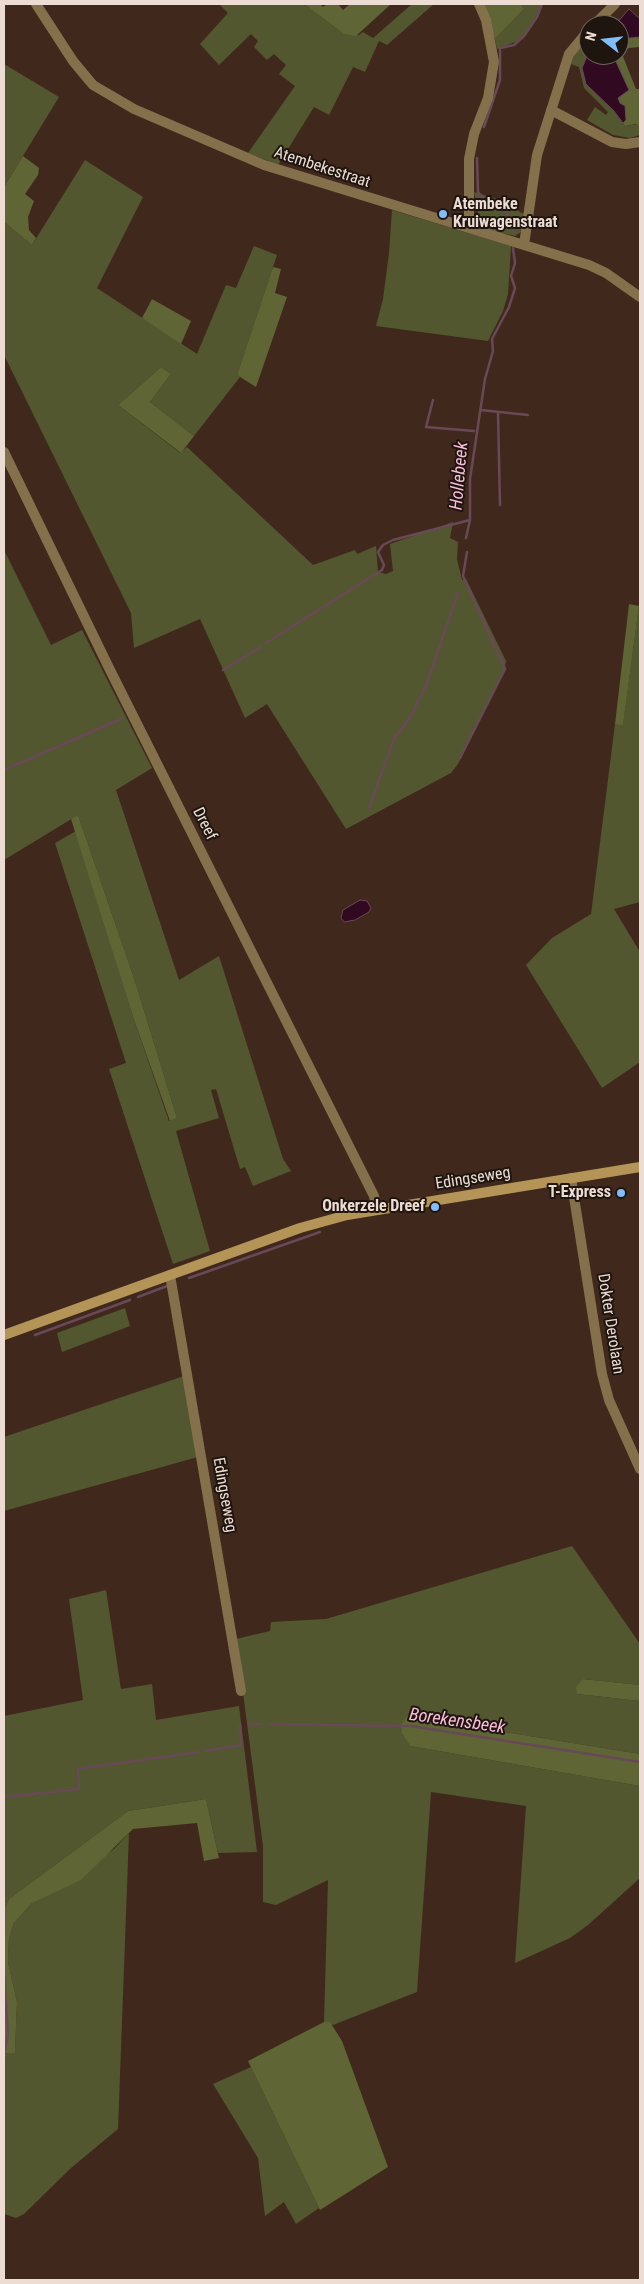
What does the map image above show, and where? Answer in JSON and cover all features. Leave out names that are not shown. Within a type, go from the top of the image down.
[{"type":"main road","name":"Edingseweg","points":[[4,1335],[300,1228],[347,1215],[640,1167]]},
{"type":"street","name":"Atembekestraat","points":[[36,4],[73,61],[93,85],[134,109],[264,165],[589,265],[606,273],[640,297]]},
{"type":"street","points":[[469,228],[469,159],[474,134],[488,98],[493,69],[492,47],[486,20],[478,4]]},
{"type":"street","points":[[604,15],[615,4]]},
{"type":"street","points":[[524,245],[537,155],[569,54],[579,42]]},
{"type":"street","points":[[551,110],[612,142],[626,144],[640,142]]},
{"type":"street","name":"Dreef","points":[[4,452],[113,677],[374,1196],[377,1210]]},
{"type":"street","name":"Dokter Derolaan","points":[[571,1178],[602,1374],[609,1400],[640,1469]]},
{"type":"street","name":"Edingseweg","points":[[170,1275],[241,1691]]},
{"type":"green space","points":[[219,4],[304,4],[344,34],[359,35],[363,32],[373,38],[412,4],[434,4],[387,45],[379,41],[365,72],[353,67],[329,115],[314,107],[278,165],[248,153],[295,86],[279,74],[286,65],[274,54],[267,60],[254,47],[258,41],[251,34],[219,65],[200,44],[228,13]]},
{"type":"green space","points":[[304,4],[320,4],[323,7],[327,4],[338,4],[343,10],[350,4],[391,4],[356,36],[344,34]]},
{"type":"green space","points":[[484,4],[521,4],[524,9],[495,39]]},
{"type":"green space","points":[[521,4],[543,4],[523,39],[497,49],[495,39],[524,9]]},
{"type":"green space","points":[[640,37],[640,47],[629,48],[629,38]]},
{"type":"green space","points":[[579,49],[579,65],[589,65],[601,99],[614,111],[625,126],[639,124],[640,135],[630,138],[613,135],[587,120],[595,107],[606,115],[608,112],[584,88],[579,67],[571,64],[574,55]]},
{"type":"green space","points":[[4,64],[59,97],[4,187]]},
{"type":"green space","points":[[614,65],[626,65],[636,89],[640,89],[640,126],[636,124],[625,126],[623,123],[626,120],[617,98]]},
{"type":"green space","points":[[23,156],[39,168],[38,175],[25,194],[34,201],[28,217],[29,230],[36,238],[32,245],[4,222],[4,187]]},
{"type":"green space","points":[[85,160],[143,197],[97,288],[197,354],[226,285],[236,288],[254,246],[277,255],[237,375],[240,377],[194,436],[150,402],[171,374],[161,367],[118,405],[180,453],[187,447],[313,565],[355,550],[357,554],[376,546],[378,572],[386,574],[393,571],[390,544],[453,522],[450,538],[458,542],[457,559],[462,580],[466,579],[506,661],[504,672],[458,764],[451,773],[346,829],[267,704],[245,718],[200,619],[134,648],[131,613],[4,355],[4,222],[32,245]]},
{"type":"green space","points":[[474,192],[497,199],[524,214],[521,232],[515,236],[481,228]]},
{"type":"green space","points":[[392,210],[511,246],[508,294],[503,311],[488,341],[376,326],[383,299]]},
{"type":"green space","points":[[273,267],[281,269],[275,293],[287,297],[256,387],[237,375]]},
{"type":"green space","points":[[152,299],[191,321],[181,344],[142,318]]},
{"type":"green space","points":[[161,367],[171,374],[150,402],[194,436],[181,453],[118,405]]},
{"type":"green space","points":[[4,550],[51,645],[82,630],[152,768],[116,790],[179,980],[219,956],[283,1159],[291,1171],[253,1186],[245,1167],[240,1169],[216,1089],[211,1090],[219,1118],[176,1131],[210,1251],[173,1264],[109,1069],[126,1063],[55,843],[76,831],[133,1017],[169,1121],[177,1118],[135,981],[78,815],[4,860]]},
{"type":"green space","points":[[629,604],[639,606],[623,725],[615,724]]},
{"type":"green space","points":[[639,606],[640,902],[614,909],[640,952],[640,1062],[602,1088],[526,965],[552,938],[591,914],[615,724],[623,724]]},
{"type":"green space","points":[[78,815],[135,981],[177,1118],[170,1121],[133,1017],[71,819]]},
{"type":"green space","points":[[125,1308],[130,1326],[62,1352],[57,1333]]},
{"type":"green space","points":[[184,1376],[198,1457],[4,1511],[4,1437]]},
{"type":"green space","points":[[572,1546],[640,1644],[640,1685],[583,1679],[577,1694],[640,1701],[640,1754],[407,1716],[402,1734],[410,1746],[640,1786],[640,1878],[588,1925],[570,1938],[515,1963],[526,1806],[431,1792],[417,1992],[333,2025],[324,2022],[328,1880],[276,1905],[263,1902],[263,1846],[236,1639],[270,1631],[271,1622],[326,1619]]},
{"type":"green space","points":[[106,1590],[121,1689],[152,1684],[156,1720],[239,1706],[257,1852],[218,1853],[206,1799],[128,1811],[9,1899],[4,1910],[4,1716],[83,1700],[69,1599]]},
{"type":"green space","points":[[583,1679],[640,1685],[640,1701],[577,1694],[576,1687]]},
{"type":"green space","points":[[407,1716],[640,1754],[640,1786],[410,1746],[402,1734],[401,1725]]},
{"type":"green space","points":[[206,1799],[219,1858],[204,1861],[197,1823],[133,1829],[81,1880],[32,1903],[14,1923],[9,1938],[8,1962],[17,2002],[15,2053],[4,2053],[4,1910],[9,1899],[128,1811]]},
{"type":"green space","points":[[129,1833],[118,2129],[71,2168],[24,2214],[16,2218],[4,2214],[4,2053],[15,2053],[17,2002],[8,1962],[9,1938],[14,1923],[32,1903],[114,1849]]},
{"type":"green space","points":[[324,2022],[330,2022],[342,2041],[388,2167],[320,2210],[248,2061]]},
{"type":"green space","points":[[251,2067],[319,2208],[296,2224],[284,2202],[265,2216],[258,2158],[213,2084]]},
{"type":"shaded area","points":[[629,9],[640,19],[640,37],[629,38],[629,15],[624,15]]},
{"type":"shaded area","points":[[583,65],[618,65],[629,90],[618,98],[620,103],[625,106],[626,120],[623,123],[614,111],[586,84],[582,68]]},
{"type":"shaded area","points":[[360,900],[367,901],[371,908],[369,912],[355,920],[344,922],[341,918],[343,910]]},
{"type":"waterway","name":"Hollebeek","points":[[484,127],[500,80],[500,48],[514,45],[524,36],[537,17],[542,4]]},
{"type":"waterway","name":"Hollebeek","points":[[477,158],[478,192],[485,201],[496,204],[506,211],[515,233]]},
{"type":"waterway","name":"Hollebeek","points":[[266,643],[382,570],[384,565],[378,552],[383,545],[393,540],[470,520],[470,479],[485,379],[493,351],[492,339],[509,307],[515,288],[511,276],[515,263],[513,248]]},
{"type":"waterway","points":[[433,400],[426,427],[474,431]]},
{"type":"waterway","points":[[481,410],[528,415]]},
{"type":"waterway","points":[[498,412],[500,505]]},
{"type":"waterway","points":[[466,538],[470,520]]},
{"type":"waterway","points":[[460,758],[505,669],[463,576],[467,552]]},
{"type":"waterway","points":[[369,808],[394,739],[410,718],[426,686],[458,593]]},
{"type":"waterway","name":"Hollebeek","points":[[223,670],[261,647]]},
{"type":"waterway","points":[[4,770],[123,718]]},
{"type":"waterway","points":[[189,1278],[320,1232]]},
{"type":"waterway","points":[[138,1297],[167,1286]]},
{"type":"waterway","points":[[35,1335],[130,1300]]},
{"type":"waterway","name":"Borekensbeek","points":[[249,1724],[261,1724]]},
{"type":"waterway","name":"Borekensbeek","points":[[270,1724],[411,1726],[640,1762]]},
{"type":"waterway","name":"Borekensbeek","points":[[206,1751],[241,1745],[240,1725]]},
{"type":"waterway","name":"Borekensbeek","points":[[4,1797],[79,1789],[78,1769],[199,1752]]},
{"type":"waterway","name":"Borekensbeek","points":[[4,1887],[4,1933]]},
{"type":"waterway","name":"Borekensbeek","points":[[4,1974],[8,2035],[5,2050]]},
{"type":"waterway","name":"Borekensbeek","points":[[4,2063],[5,2057]]},
{"type":"place","name":"Atembeke Kruiwagenstraat","points":[[443,214]]},
{"type":"place","name":"T-Express","points":[[621,1193]]},
{"type":"place","name":"Onkerzele Dreef","points":[[435,1207]]}]
